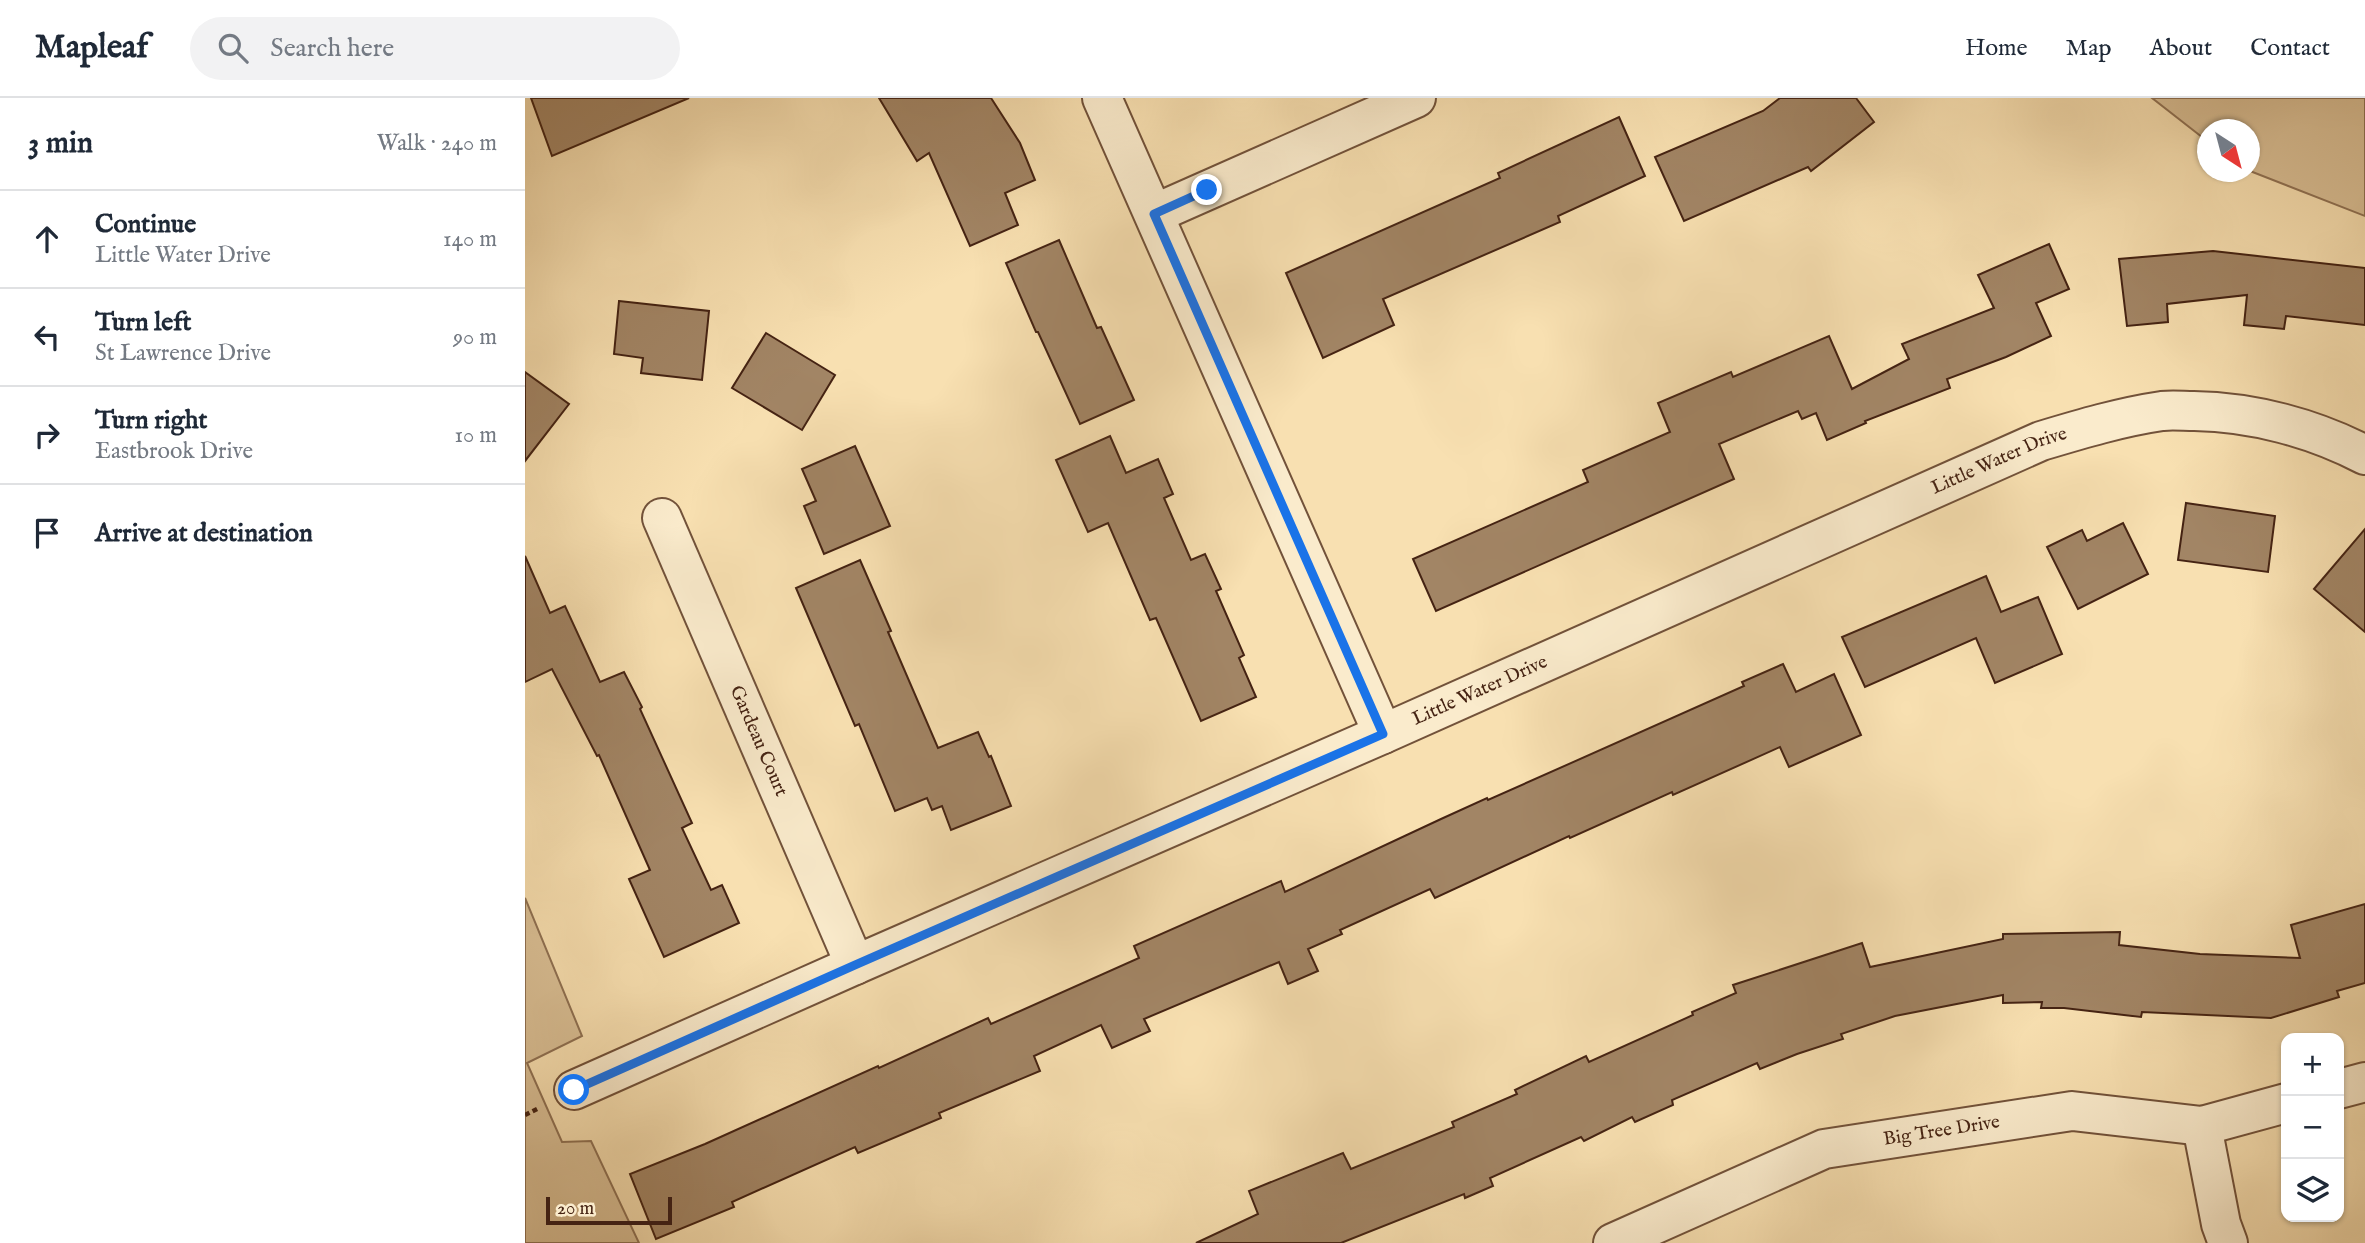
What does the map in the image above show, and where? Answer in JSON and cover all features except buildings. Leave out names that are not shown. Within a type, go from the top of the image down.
[{"type":"street","points":[[1102,98],[1383,734]]},
{"type":"street","points":[[1154,214],[1416,98]]},
{"type":"street","name":"Little Water Drive","points":[[574,1090],[2041,441],[2104,422],[2165,411],[2222,412],[2276,421],[2342,443],[2365,455]]},
{"type":"street","name":"Gardeau Court","points":[[662,518],[855,965]]},
{"type":"street","points":[[2344,1088],[2365,1082]]},
{"type":"street","name":"Big Tree Drive","points":[[1620,1242],[1824,1149],[2073,1111],[2202,1126],[2281,1104]]},
{"type":"street","points":[[2202,1126],[2221,1224],[2228,1243]]},
{"type":"shaded area","points":[[2152,98],[2365,98],[2365,216],[2260,175],[2260,119],[2197,119],[2197,133]]},
{"type":"shaded area","points":[[525,898],[582,1036],[527,1063],[562,1142],[591,1141],[639,1243],[525,1243]]},
{"type":"route","points":[[574,1090],[1383,734],[1154,214],[1207,190]]}]
